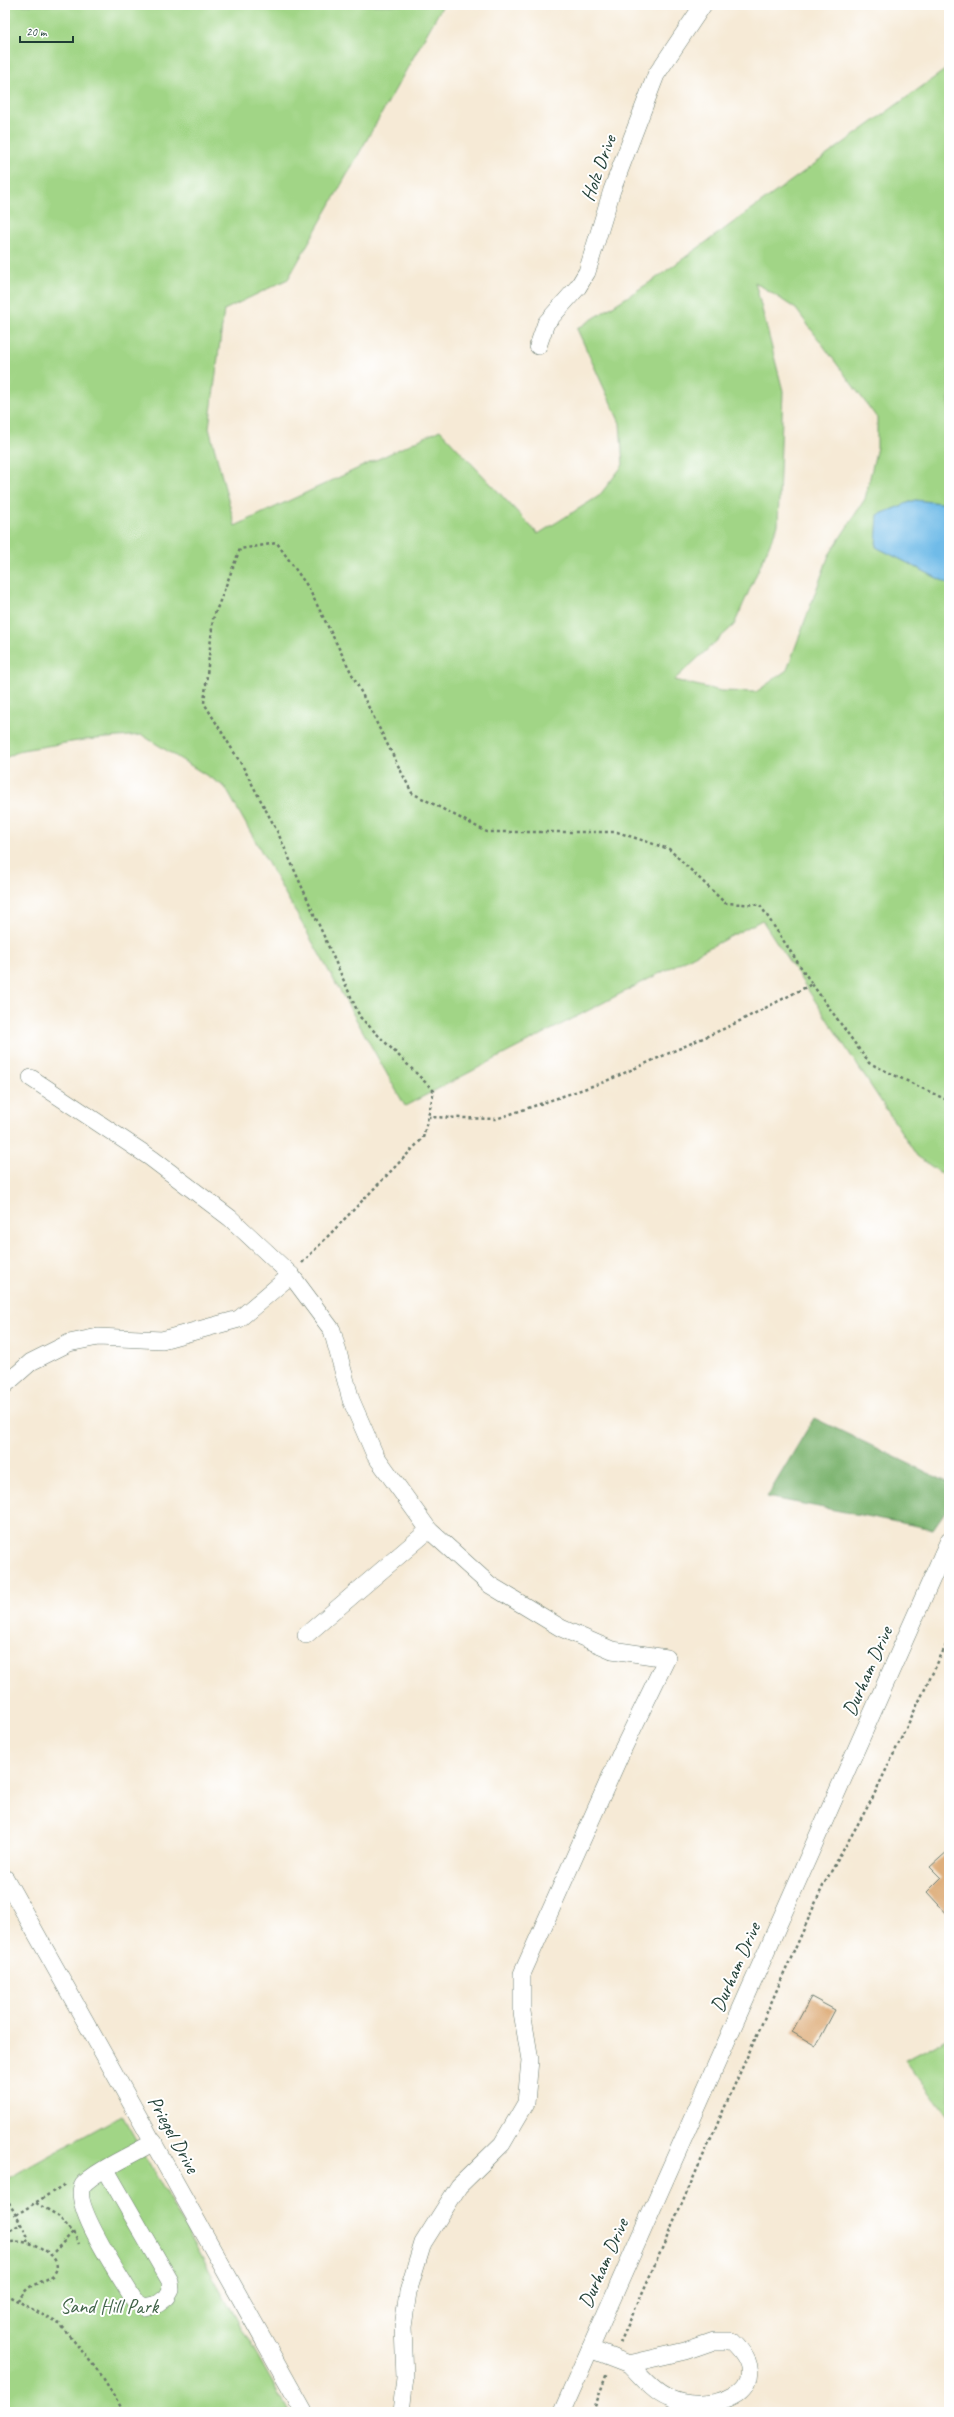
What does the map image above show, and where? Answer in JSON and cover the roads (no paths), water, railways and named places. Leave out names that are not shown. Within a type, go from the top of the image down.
[{"type":"street","name":"Holz Drive","points":[[538,346],[546,324],[578,287],[587,272],[612,190],[656,75],[703,5]]},
{"type":"street","points":[[31,1078],[151,1158],[230,1218],[290,1275],[332,1330],[351,1400],[375,1455],[429,1530],[490,1585],[561,1628],[612,1650],[668,1658],[621,1753],[522,1974],[522,2012],[530,2060],[526,2103],[502,2144],[458,2186],[423,2243],[408,2292],[403,2327],[405,2378],[401,2412]]},
{"type":"street","points":[[5,1385],[31,1362],[69,1343],[98,1337],[162,1340],[239,1319],[290,1275]]},
{"type":"street","points":[[306,1635],[429,1530]]},
{"type":"street","name":"Durham Drive","points":[[562,2412],[949,1540]]},
{"type":"street","name":"Priegel Drive","points":[[5,1878],[304,2412]]},
{"type":"street","points":[[106,2170],[170,2281],[171,2290],[167,2297],[151,2307],[144,2307],[134,2300],[89,2221],[82,2205],[82,2187],[94,2175],[106,2170],[154,2142]]},
{"type":"street","points":[[590,2349],[621,2361],[668,2398],[688,2403],[709,2403],[736,2396],[747,2384],[750,2368],[741,2350],[732,2341],[714,2341],[684,2352],[621,2361]]},
{"type":"water","points":[[915,500],[949,504],[949,584],[876,547],[878,515]]},
{"type":"park label","name":"Sand Hill Park","points":[[109,2306]]}]
